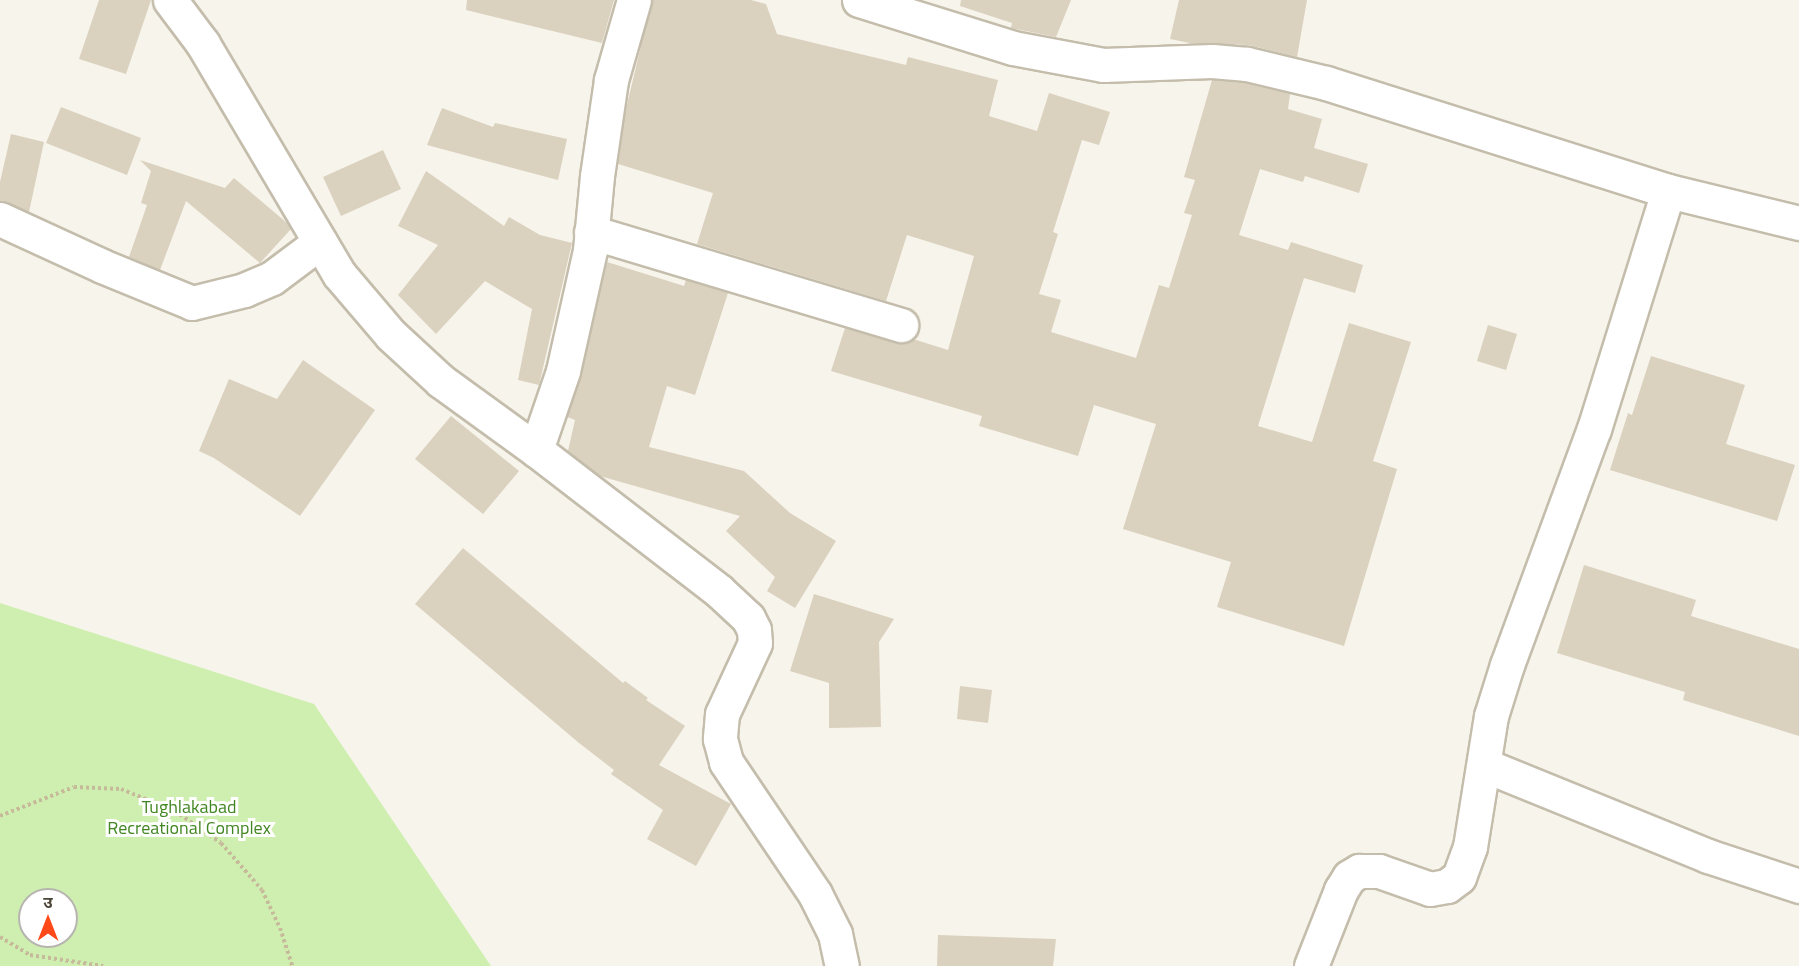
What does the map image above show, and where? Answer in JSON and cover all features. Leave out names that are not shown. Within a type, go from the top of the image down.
[{"type":"street","points":[[170,0],[203,44],[339,274],[391,335],[441,381],[536,450],[719,591],[748,618],[754,630],[755,643],[722,714],[720,739],[726,762],[741,788],[815,894],[835,934],[842,966]]},
{"type":"street","points":[[536,450],[563,371],[591,232],[611,80],[634,0]]},
{"type":"street","points":[[859,0],[1013,48],[1103,65],[1212,61],[1247,64],[1326,83],[1668,191],[1799,223]]},
{"type":"street","points":[[1311,966],[1341,890],[1349,877],[1359,871],[1379,871],[1430,889],[1447,886],[1459,877],[1470,847],[1491,716],[1507,665],[1594,429],[1668,191]]},
{"type":"street","points":[[0,219],[102,266],[192,303],[244,290],[272,278],[320,242]]},
{"type":"street","points":[[591,232],[902,325]]},
{"type":"street","points":[[1484,765],[1708,856],[1799,886]]},
{"type":"path","points":[[0,816],[74,787],[121,789],[175,811],[220,843],[262,890],[280,928],[292,966]]},
{"type":"path","points":[[0,937],[30,955],[102,966]]},
{"type":"green space","name":"Tughlakabad Recreational Complex","points":[[0,603],[314,704],[491,966],[0,966]]},
{"type":"building","points":[[99,0],[151,0],[126,74],[79,59]]},
{"type":"building","points":[[467,0],[614,0],[602,43],[466,10]]},
{"type":"building","points":[[652,0],[751,0],[766,4],[777,34],[906,65],[908,57],[998,80],[989,116],[1037,131],[1049,93],[1110,112],[1099,145],[1082,140],[1053,232],[1058,234],[1039,294],[1061,300],[1051,332],[1136,358],[1159,285],[1169,288],[1192,215],[1184,213],[1195,180],[1184,177],[1212,80],[1244,83],[1290,94],[1288,109],[1322,119],[1314,148],[1368,164],[1359,193],[1305,176],[1303,182],[1260,169],[1239,235],[1288,250],[1291,242],[1363,265],[1355,293],[1304,278],[1258,426],[1312,442],[1349,323],[1411,342],[1373,461],[1397,469],[1344,646],[1217,607],[1231,562],[1123,529],[1156,424],[1094,405],[1078,456],[979,426],[982,416],[831,371],[845,328],[896,343],[905,343],[913,339],[948,350],[974,256],[907,235],[886,301],[697,244],[713,193],[618,164],[625,113]]},
{"type":"building","points":[[961,0],[1071,0],[1056,37],[1011,28],[1012,23],[960,6]]},
{"type":"building","points":[[1179,0],[1307,0],[1297,57],[1249,45],[1190,43],[1170,39]]},
{"type":"building","points":[[61,107],[141,138],[127,175],[46,143]]},
{"type":"building","points":[[442,108],[493,127],[495,123],[567,139],[558,180],[427,145]]},
{"type":"building","points":[[11,134],[44,142],[29,212],[0,201],[0,182]]},
{"type":"building","points":[[383,150],[401,189],[341,216],[323,177]]},
{"type":"building","points":[[140,160],[225,188],[234,178],[287,223],[291,229],[260,263],[186,201],[160,270],[129,257],[147,205],[141,203],[151,171]]},
{"type":"building","points":[[426,171],[504,226],[509,217],[540,235],[572,243],[539,385],[518,380],[532,309],[485,281],[436,334],[398,295],[438,245],[398,226]]},
{"type":"building","points":[[607,262],[684,286],[686,280],[728,293],[695,395],[667,386],[649,447],[744,471],[790,513],[836,541],[795,608],[767,591],[775,577],[726,531],[740,516],[600,476],[568,451],[575,420],[567,417],[581,375]]},
{"type":"building","points":[[1488,325],[1517,334],[1506,370],[1477,361]]},
{"type":"building","points":[[1651,356],[1745,385],[1726,444],[1795,465],[1777,521],[1610,470],[1628,413],[1632,415]]},
{"type":"building","points":[[303,360],[375,410],[300,516],[214,458],[199,451],[229,379],[277,399]]},
{"type":"building","points":[[451,416],[519,471],[483,514],[415,459]]},
{"type":"building","points":[[463,548],[623,683],[625,681],[648,698],[646,700],[685,726],[659,765],[731,804],[696,866],[647,839],[663,810],[611,774],[614,770],[415,604]]},
{"type":"building","points":[[1584,565],[1696,600],[1691,616],[1799,649],[1799,736],[1683,700],[1685,692],[1557,653]]},
{"type":"building","points":[[814,594],[894,619],[879,642],[881,727],[829,728],[829,683],[790,671]]},
{"type":"building","points":[[960,686],[992,690],[988,723],[957,719]]},
{"type":"building","points":[[938,935],[1056,939],[1053,966],[937,966]]}]
